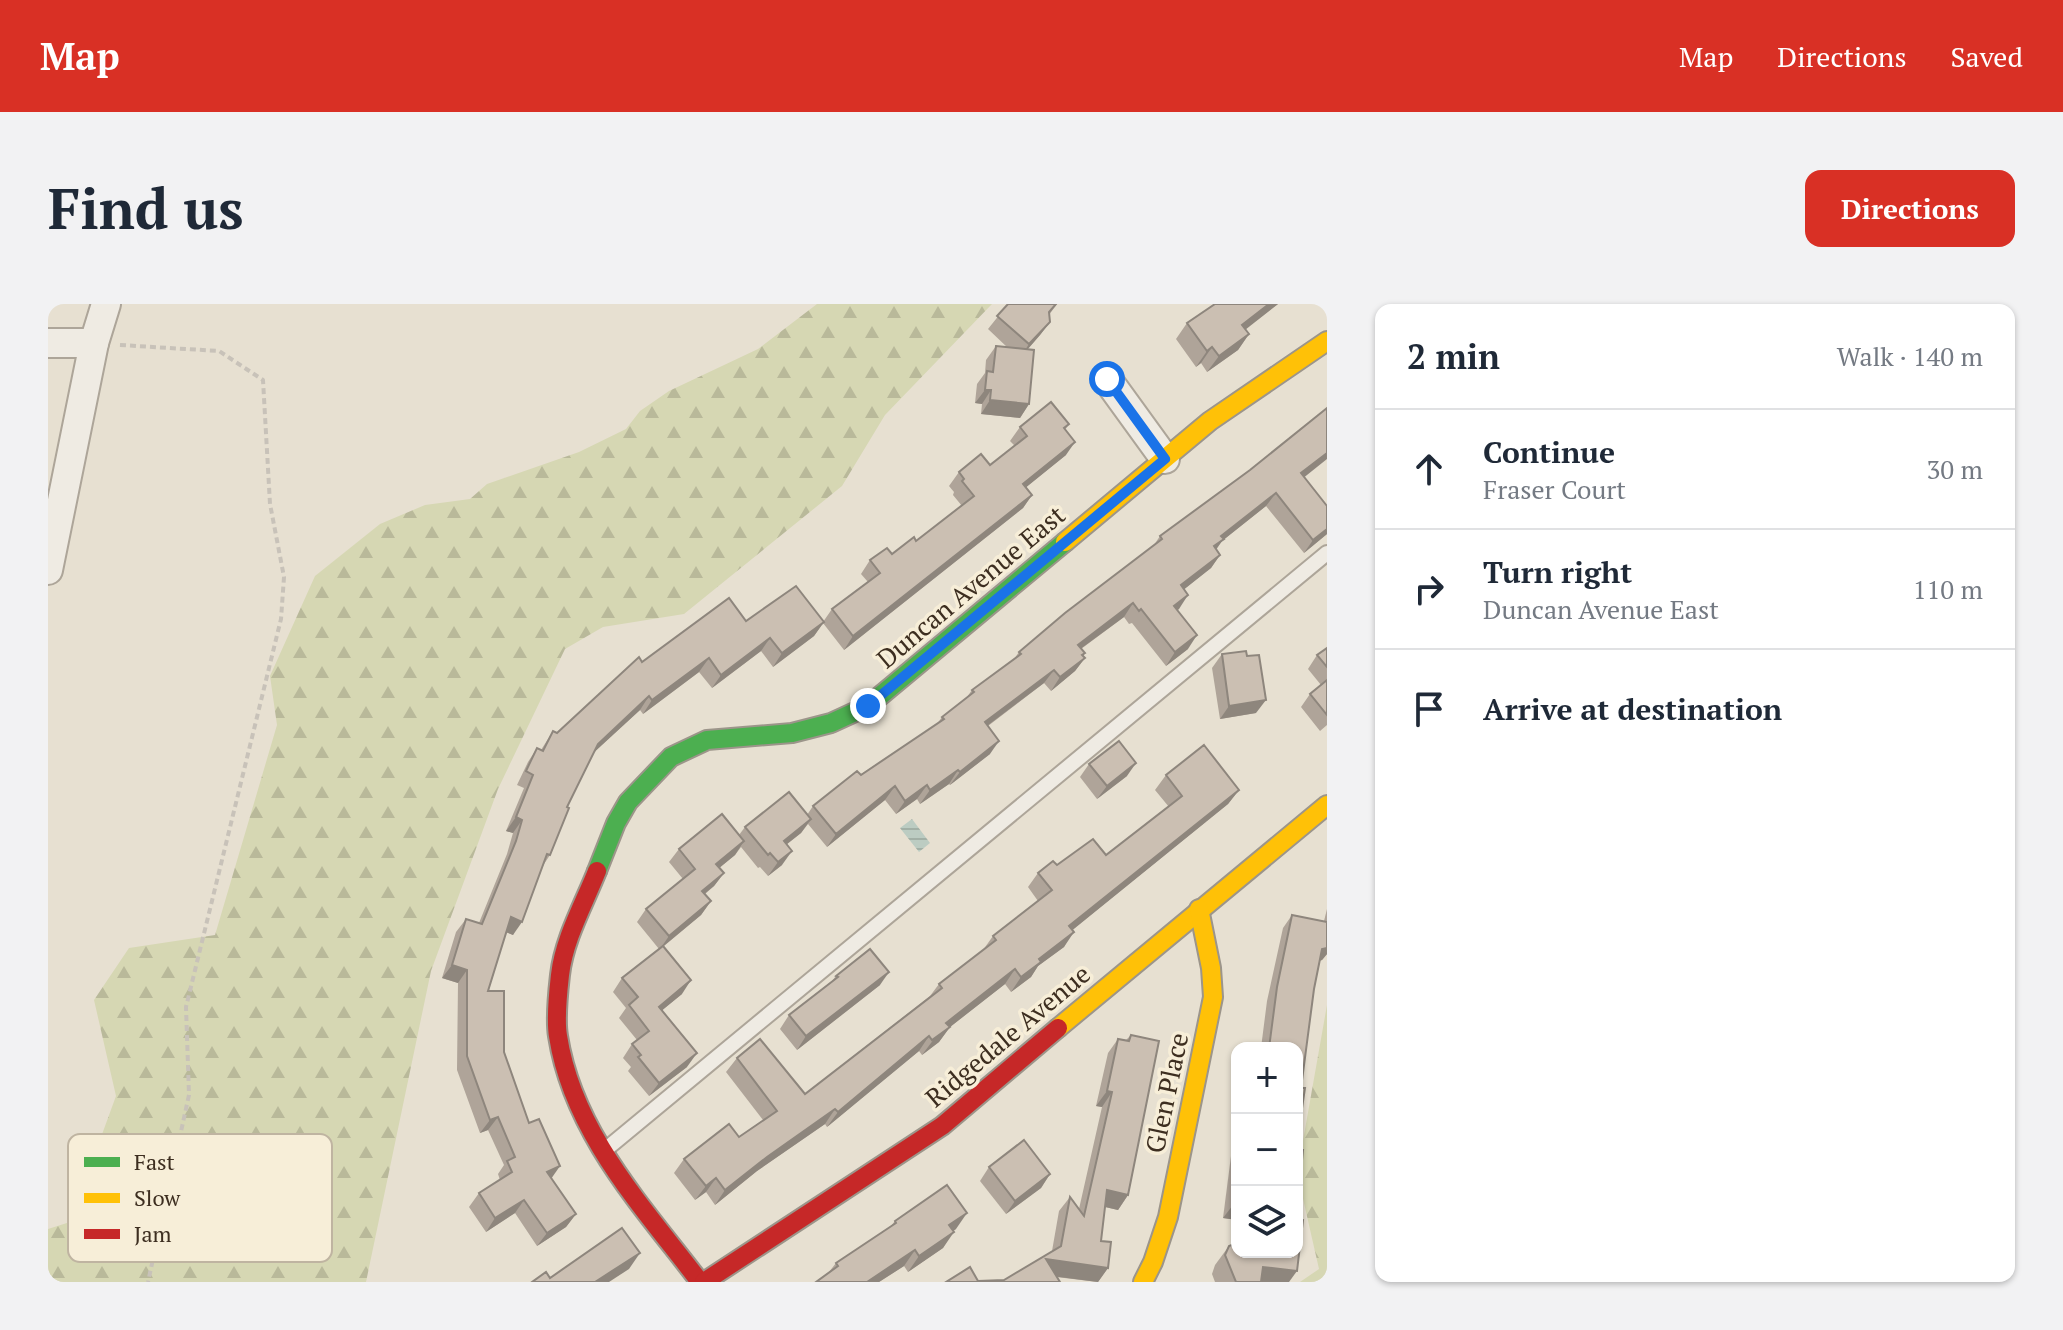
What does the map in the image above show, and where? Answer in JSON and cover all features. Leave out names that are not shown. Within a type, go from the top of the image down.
[{"type":"street","points":[[48,570],[94,343],[106,304]]},
{"type":"street","name":"Duncan Avenue East","points":[[702,1282],[601,1152],[571,1087],[557,1034],[560,973],[568,943],[616,823],[628,802],[671,757],[688,747],[707,740],[792,733],[831,723],[868,706],[1210,421],[1327,341]]},
{"type":"street","points":[[48,343],[94,343]]},
{"type":"street","points":[[1107,379],[1165,459]]},
{"type":"street","name":"Ridgedale Avenue","points":[[702,1282],[942,1126],[1327,805]]},
{"type":"street","name":"Glen Place","points":[[1143,1282],[1168,1217],[1213,997],[1211,968],[1199,909]]},
{"type":"lane","points":[[601,1152],[1327,553]]},
{"type":"path","points":[[94,343],[219,351],[263,380],[270,504],[284,577],[281,619],[186,1007],[189,1095],[180,1134]]},
{"type":"path","points":[[148,1282],[152,1262]]},
{"type":"green space","points":[[817,304],[992,304],[885,415],[842,486],[684,614],[603,627],[565,649],[498,789],[431,971],[366,1282],[48,1282],[48,1229],[68,1223],[68,1262],[332,1262],[332,1134],[102,1134],[116,1096],[94,1000],[129,948],[215,935],[277,725],[270,676],[315,576],[380,524],[425,505],[470,499],[487,484],[579,452],[626,429],[640,411],[669,391],[758,349]]},
{"type":"green space","points":[[1327,1005],[1327,1282],[1300,1282],[1319,1269],[1303,1199],[1303,1141]]},
{"type":"shaded area","points":[[912,819],[930,843],[919,852],[900,828]]},
{"type":"building","points":[[1008,304],[1056,304],[1049,312],[1050,322],[1029,344],[997,316]]},
{"type":"building","points":[[1215,304],[1269,304],[1242,325],[1249,334],[1219,356],[1212,347],[1207,351],[1187,323]]},
{"type":"building","points":[[996,346],[1034,350],[1029,404],[990,400],[991,390],[985,390],[987,371],[993,372]]},
{"type":"building","points":[[1051,402],[1069,424],[1064,428],[1075,442],[1023,484],[1032,495],[853,636],[832,609],[880,573],[870,560],[887,548],[892,554],[914,537],[916,541],[974,496],[959,472],[981,454],[990,465],[1027,436],[1020,427]]},
{"type":"building","points":[[1327,408],[1327,453],[1301,473],[1327,506],[1327,529],[1313,540],[1276,493],[1221,536],[1224,539],[1214,546],[1220,555],[1181,585],[1188,595],[1174,606],[1197,635],[1175,652],[1133,603],[1078,645],[1085,658],[1060,677],[1054,670],[985,722],[999,741],[960,772],[958,770],[930,790],[927,785],[905,801],[895,786],[836,834],[813,806],[857,771],[861,775],[944,719],[942,717],[974,692],[972,690],[1021,654],[1019,652],[1065,613]]},
{"type":"building","points":[[796,586],[824,622],[782,653],[770,638],[721,675],[709,658],[652,700],[649,696],[598,744],[567,807],[522,922],[511,917],[488,991],[504,991],[504,1052],[529,1123],[539,1119],[560,1166],[547,1172],[576,1214],[547,1233],[524,1200],[495,1218],[479,1193],[512,1172],[507,1161],[515,1157],[498,1117],[490,1120],[467,1056],[467,970],[452,965],[466,919],[482,924],[516,841],[522,820],[516,817],[533,775],[526,771],[537,748],[543,751],[553,731],[557,733],[639,657],[642,662],[729,598],[746,621]]},
{"type":"building","points":[[1327,648],[1327,667],[1317,655]]},
{"type":"building","points":[[1246,651],[1247,656],[1259,655],[1266,700],[1229,706],[1222,654]]},
{"type":"building","points":[[1327,680],[1327,715],[1310,694]]},
{"type":"building","points":[[1119,741],[1136,763],[1107,786],[1089,764]]},
{"type":"building","points":[[1204,745],[1239,790],[1069,926],[1074,932],[1021,977],[1015,969],[946,1023],[950,1027],[932,1040],[929,1036],[838,1112],[835,1109],[725,1190],[716,1178],[706,1186],[684,1159],[729,1124],[739,1137],[777,1111],[737,1058],[760,1039],[805,1094],[942,988],[939,984],[996,940],[993,936],[1052,890],[1038,873],[1053,861],[1057,865],[1093,839],[1106,855],[1182,796],[1166,775]]},
{"type":"building","points":[[789,792],[811,819],[784,841],[792,851],[778,862],[770,853],[768,855],[745,827]]},
{"type":"building","points":[[722,814],[744,841],[716,864],[724,873],[702,891],[711,901],[669,936],[646,909],[695,869],[679,849]]},
{"type":"building","points":[[1292,915],[1327,922],[1327,948],[1322,949],[1314,989],[1303,1073],[1303,1042],[1270,1042]]},
{"type":"building","points":[[663,946],[691,980],[659,1007],[697,1053],[659,1083],[638,1057],[641,1055],[632,1044],[649,1031],[629,1005],[638,997],[622,978]]},
{"type":"building","points":[[870,949],[889,972],[806,1036],[789,1015]]},
{"type":"building","points":[[1131,1035],[1159,1041],[1128,1195],[1107,1190],[1101,1241],[1111,1242],[1108,1268],[1046,1259],[1060,1282],[946,1282],[970,1267],[978,1281],[1004,1280],[1061,1246],[1070,1197],[1084,1216],[1112,1092],[1107,1091],[1118,1039],[1129,1041]]},
{"type":"building","points":[[1024,1140],[1050,1174],[1015,1201],[989,1167]]},
{"type":"building","points":[[947,1185],[967,1213],[949,1225],[954,1232],[919,1256],[915,1250],[867,1282],[816,1282],[838,1266],[836,1263]]},
{"type":"building","points":[[622,1228],[640,1253],[595,1282],[532,1282],[546,1272],[550,1278]]},
{"type":"building","points":[[1229,1246],[1231,1258],[1299,1258],[1297,1271],[1263,1267],[1261,1282],[1236,1282],[1225,1255]]},
{"type":"traffic: fast","points":[[597,871],[628,802],[671,757],[707,740],[792,733],[831,723],[868,706],[1065,542]]},
{"type":"traffic: slow","points":[[1065,542],[1210,421],[1327,341]]},
{"type":"traffic: slow","points":[[1058,1028],[1327,805]]},
{"type":"traffic: slow","points":[[1143,1282],[1168,1217],[1213,997],[1211,968],[1199,909]]},
{"type":"traffic: jam","points":[[597,871],[562,962],[557,1029],[566,1071],[578,1105],[613,1167],[700,1282]]},
{"type":"traffic: jam","points":[[704,1282],[942,1126],[1058,1028]]},
{"type":"route","points":[[868,706],[1165,459],[1107,379]]}]
